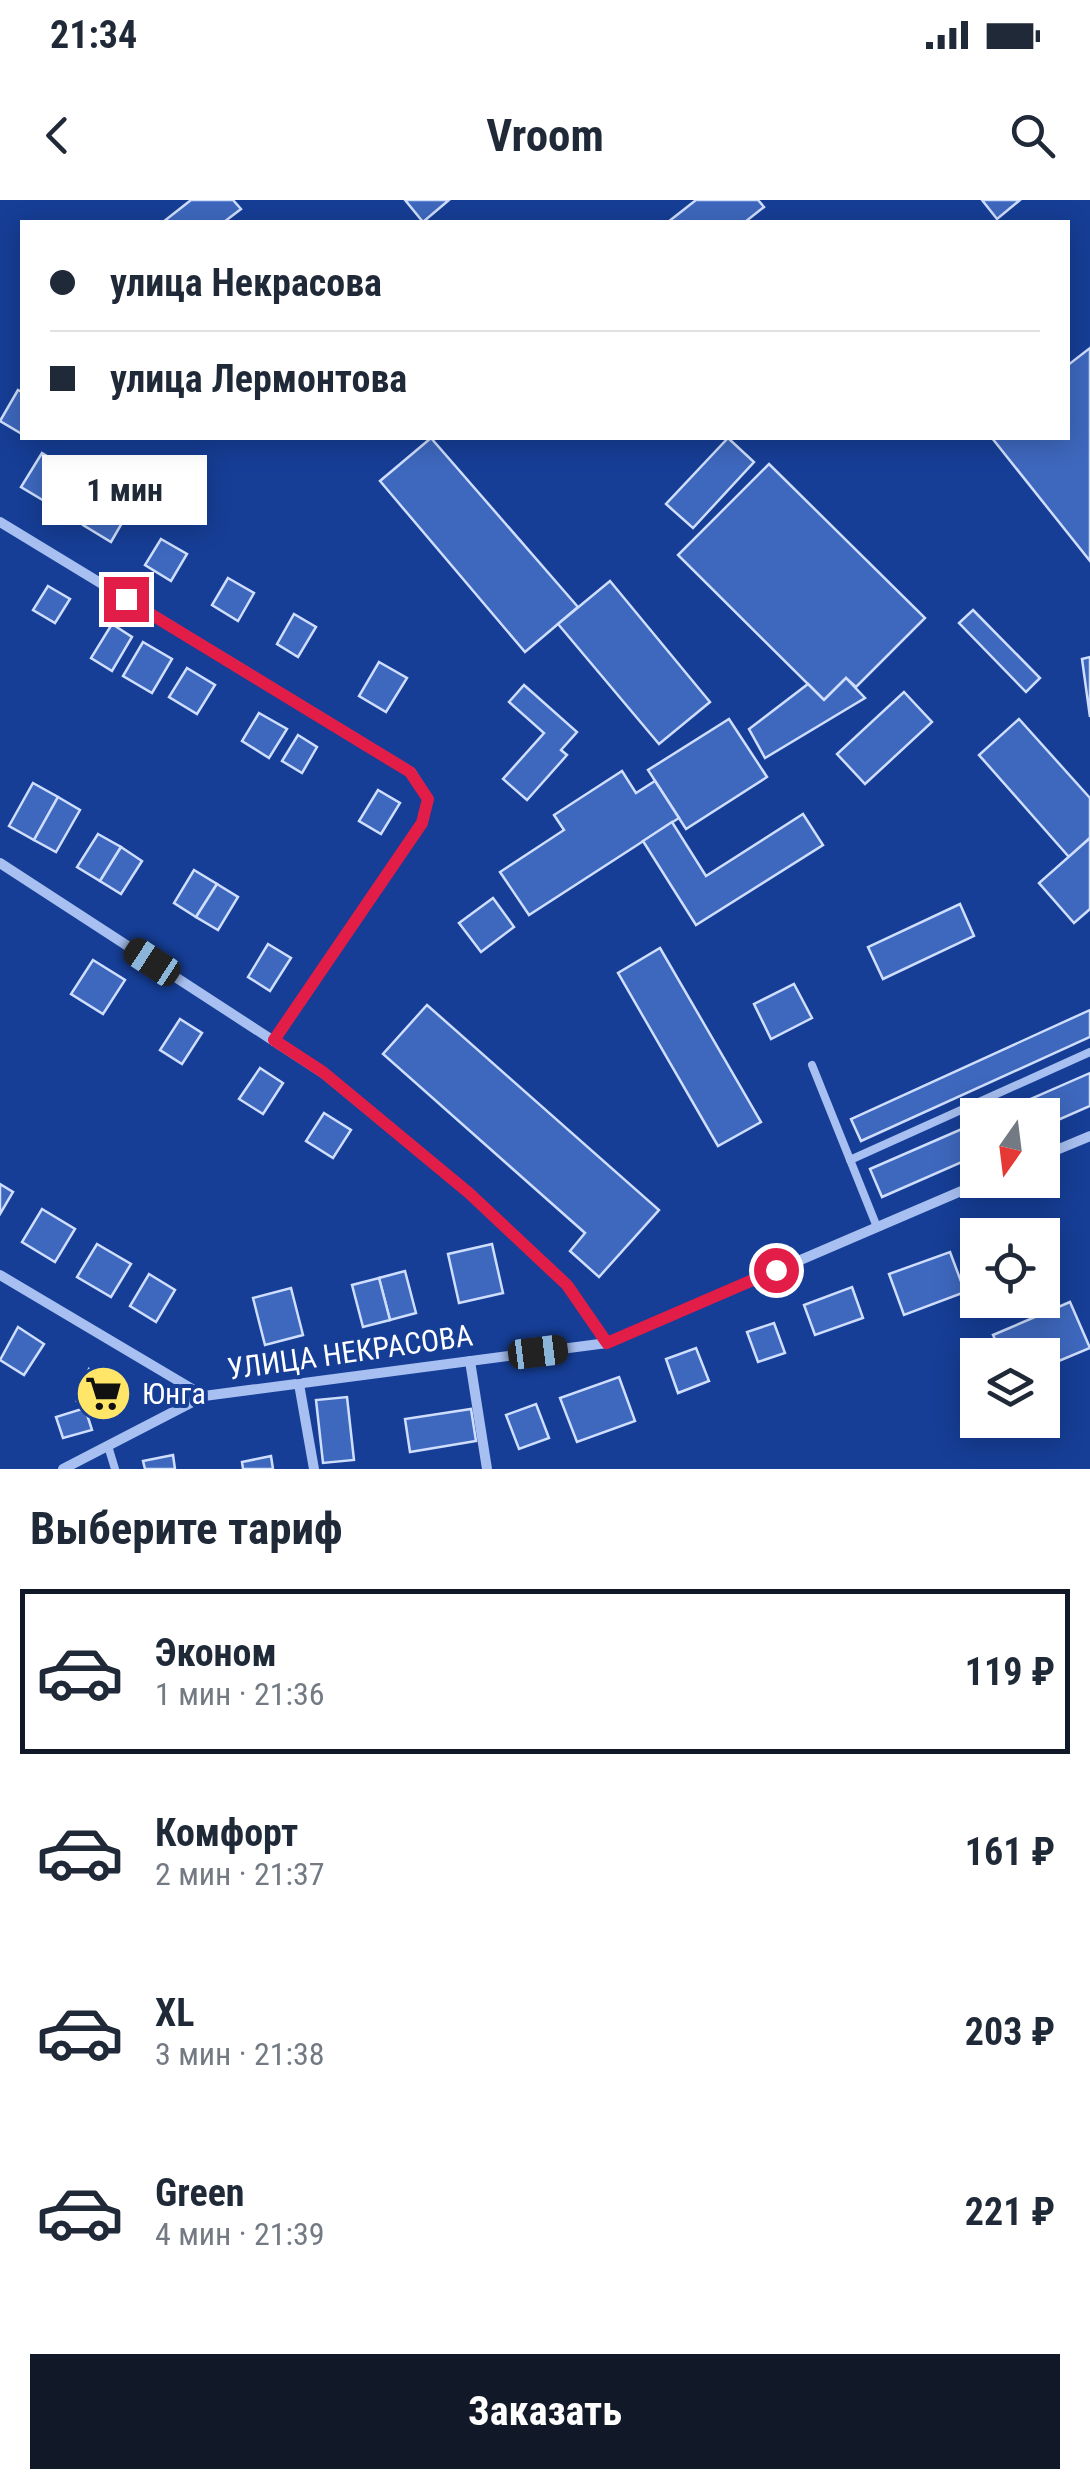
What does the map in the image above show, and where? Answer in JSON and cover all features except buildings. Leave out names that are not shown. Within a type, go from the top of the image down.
[{"type":"street","points":[[0,522],[410,772],[428,799],[422,823],[274,1040]]},
{"type":"street","points":[[0,863],[323,1072],[469,1193],[567,1285],[607,1343]]},
{"type":"street","points":[[1060,1148],[1090,1136]]},
{"type":"street","name":"УЛИЦА НЕКРАСОВА","points":[[63,1469],[204,1396],[607,1343],[960,1192]]},
{"type":"street","points":[[0,1275],[204,1396]]},
{"type":"street","points":[[470,1361],[487,1469]]},
{"type":"street","points":[[299,1384],[314,1469]]},
{"type":"lane","points":[[850,1160],[1090,1052]]},
{"type":"lane","points":[[812,1064],[877,1227]]},
{"type":"lane","points":[[108,1446],[114,1469]]},
{"type":"place","name":"Юнга","points":[[103,1393]]},
{"type":"route","points":[[126,599],[410,772],[428,799],[422,823],[274,1040],[323,1072],[469,1193],[567,1285],[607,1343],[776,1270]]}]
